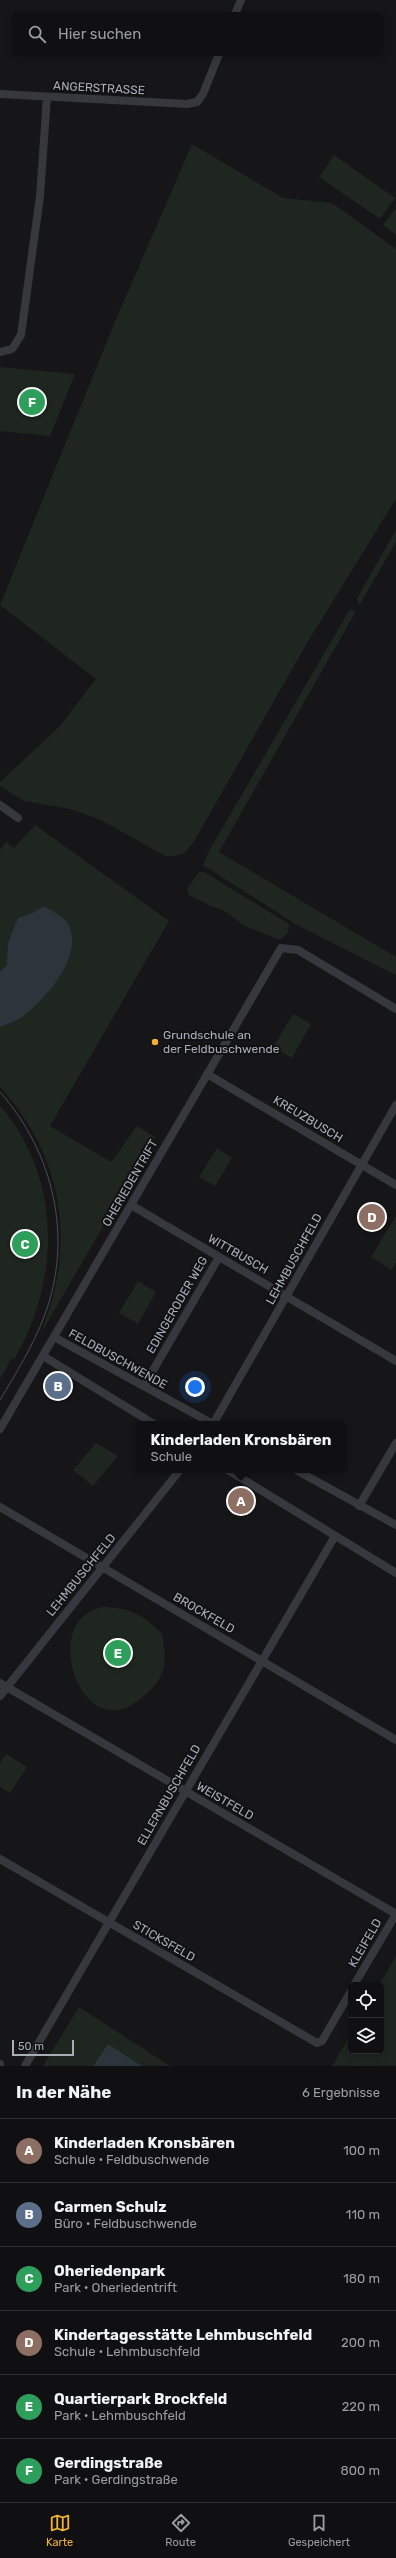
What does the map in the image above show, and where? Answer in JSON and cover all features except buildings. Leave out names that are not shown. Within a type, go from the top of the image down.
[{"type":"street","points":[[236,12],[241,0]]},
{"type":"street","name":"ANGERSTRASSE","points":[[0,94],[187,104],[197,102],[203,94],[218,56]]},
{"type":"street","points":[[0,352],[12,349],[21,335],[40,196],[47,97]]},
{"type":"street","points":[[0,805],[18,818]]},
{"type":"street","name":"OHERIEDENTRIFT","points":[[0,1429],[281,948],[298,950],[396,1009]]},
{"type":"street","name":"KREUZBUSCH","points":[[208,1074],[396,1185]]},
{"type":"street","name":"LEHMBUSCHFELD","points":[[215,1421],[396,1105]]},
{"type":"street","name":"WITTBUSCH","points":[[131,1205],[396,1361]]},
{"type":"street","name":"EDINGERODER WEG","points":[[144,1386],[219,1257]]},
{"type":"street","name":"FELDBUSCHWENDE","points":[[54,1337],[208,1421]]},
{"type":"street","points":[[43,1356],[149,1421]]},
{"type":"street","points":[[359,1506],[396,1443]]},
{"type":"street","name":"LEHMBUSCHFELD","points":[[0,1696],[3,1685],[102,1567],[178,1473]]},
{"type":"street","points":[[233,1473],[396,1573]]},
{"type":"street","points":[[301,1473],[396,1525]]},
{"type":"street","name":"BROCKFELD","points":[[0,1507],[396,1740]]},
{"type":"street","name":"ELLERNBUSCHFELD","points":[[25,2066],[335,1536]]},
{"type":"street","name":"WEISTFELD","points":[[3,1685],[396,1914]]},
{"type":"street","name":"STICKSFELD","points":[[0,1859],[317,2043],[322,2041],[348,1996]]},
{"type":"street","name":"KLEIFELD","points":[[356,1982],[396,1914]]},
{"type":"shaded area","points":[[192,144],[283,198],[332,203],[396,249],[396,499],[307,643],[196,838],[184,853],[176,856],[165,856],[101,820],[70,809],[24,801],[0,786],[0,782],[59,727],[96,679],[0,605],[114,324]]},
{"type":"shaded area","points":[[334,155],[395,198],[380,219],[319,177]]},
{"type":"shaded area","points":[[396,208],[396,235],[383,225]]},
{"type":"shaded area","points":[[0,367],[75,374],[50,436],[0,431]]},
{"type":"shaded area","points":[[396,530],[396,542],[359,606],[357,598]]},
{"type":"shaded area","points":[[350,609],[356,611],[219,852],[396,957],[396,975],[297,925],[203,865],[210,849]]},
{"type":"shaded area","points":[[35,825],[169,921],[50,1126],[111,1162],[137,1126],[155,1137],[40,1335],[52,1302],[58,1269],[61,1237],[58,1205],[51,1173],[39,1143],[22,1114],[0,1087],[0,850],[6,842],[14,848]]},
{"type":"shaded area","points":[[199,872],[204,872],[289,924],[288,933],[280,940],[245,926],[225,911],[189,895],[187,889]]},
{"type":"shaded area","points":[[43,906],[58,914],[66,921],[71,933],[72,947],[68,960],[52,987],[32,1009],[22,1017],[0,1027],[0,972],[7,965],[8,943],[18,918],[33,913]]},
{"type":"shaded area","points":[[293,1014],[311,1024],[292,1058],[273,1047]]},
{"type":"shaded area","points":[[0,1105],[20,1134],[35,1165],[44,1197],[48,1230],[47,1263],[40,1296],[29,1329],[14,1360],[12,1358],[0,1379]]},
{"type":"shaded area","points":[[217,1148],[232,1158],[215,1186],[199,1177]]},
{"type":"shaded area","points":[[396,1216],[396,1262],[392,1270],[371,1257]]},
{"type":"shaded area","points":[[138,1281],[156,1292],[138,1324],[119,1313]]},
{"type":"shaded area","points":[[96,1443],[118,1456],[93,1486],[73,1470]]},
{"type":"shaded area","points":[[102,1607],[111,1607],[135,1613],[149,1622],[162,1634],[165,1660],[162,1674],[158,1681],[146,1694],[126,1708],[110,1710],[96,1705],[85,1695],[77,1681],[72,1665],[70,1649],[73,1634],[79,1621],[87,1614]]},
{"type":"shaded area","points":[[6,1754],[27,1767],[10,1793],[0,1787],[0,1763]]},
{"type":"shaded area","points":[[396,1956],[396,2066],[332,2066],[348,2039],[348,2054],[384,2054],[384,1982],[381,1982]]},
{"type":"shaded area","points":[[79,2007],[170,2066],[142,2066],[108,2044],[93,2066],[43,2066]]},
{"type":"shaded area","points":[[108,2044],[142,2066],[93,2066]]},
{"type":"tram line","points":[[0,1092],[19,1116],[34,1142],[46,1169],[54,1198],[58,1228],[57,1258],[53,1287],[44,1317],[40,1328],[18,1370],[0,1400]]},
{"type":"place","name":"Gerdingstraße","points":[[32,402]]},
{"type":"place","name":"Grundschule an der Feldbuschwende","points":[[155,1042]]},
{"type":"place","name":"Kindertagesstätte Lehmbuschfeld","points":[[372,1217]]},
{"type":"place","name":"Oheriedenpark","points":[[25,1244]]},
{"type":"place","name":"Carmen Schulz","points":[[58,1386]]},
{"type":"place","name":"Kinderladen Kronsbären","points":[[241,1501]]},
{"type":"place","name":"Quartierpark Brockfeld","points":[[118,1653]]}]
